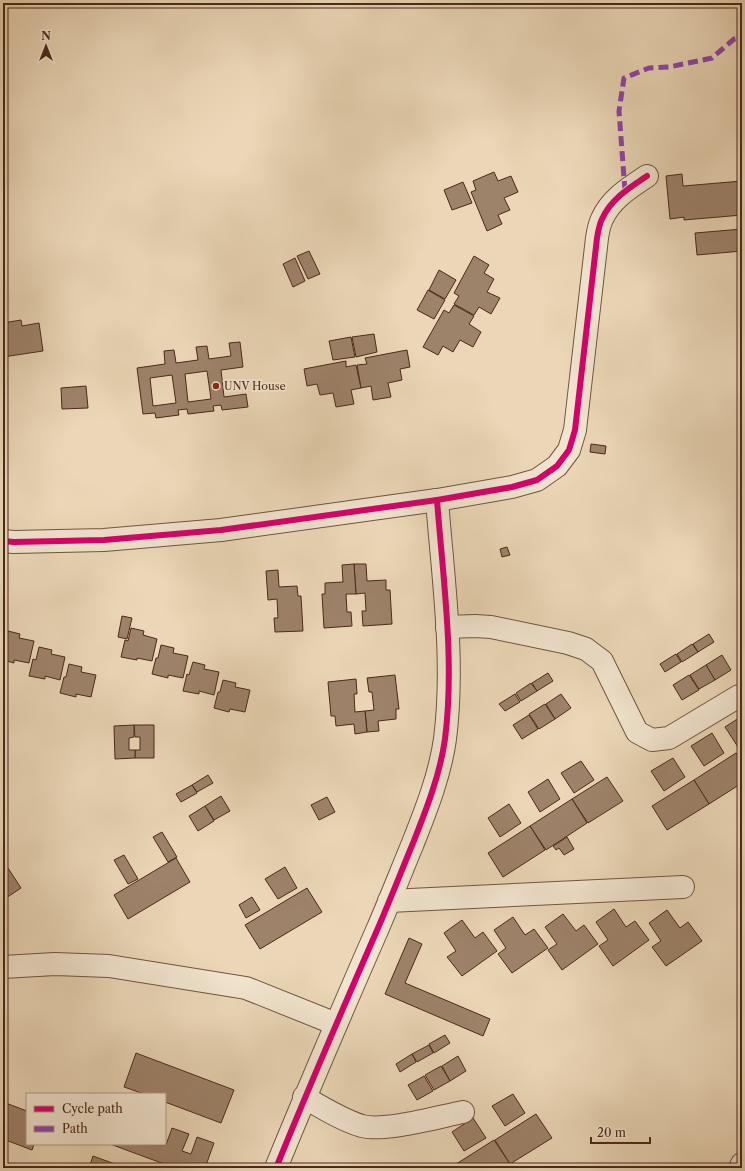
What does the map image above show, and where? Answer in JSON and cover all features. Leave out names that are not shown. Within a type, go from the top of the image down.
[{"type":"street","points":[[3,541],[104,540],[206,531],[437,500],[512,487],[537,480],[557,466],[569,450],[575,430],[597,238],[602,220],[612,204],[625,191],[647,176]]},
{"type":"street","points":[[276,1168],[304,1098],[389,902],[425,812],[439,767],[445,740],[448,689],[447,627],[437,500]]},
{"type":"street","points":[[447,627],[491,627],[568,643],[586,649],[602,662],[637,732],[652,740],[669,738],[739,696]]},
{"type":"street","points":[[389,902],[684,887]]},
{"type":"street","points":[[3,966],[55,964],[109,966],[246,988],[336,1024]]},
{"type":"street","points":[[304,1098],[346,1120],[364,1126],[385,1127],[462,1112]]},
{"type":"street","points":[[740,1168],[742,1164]]},
{"type":"building","points":[[494,172],[498,181],[511,176],[518,192],[504,198],[510,210],[498,215],[502,224],[487,231],[471,192],[476,190],[473,181]]},
{"type":"building","points":[[682,174],[683,186],[742,181],[742,215],[684,220],[684,217],[670,219],[666,176]]},
{"type":"building","points":[[463,182],[472,203],[452,210],[444,190]]},
{"type":"building","points":[[742,229],[742,251],[697,255],[695,233]]},
{"type":"building","points":[[309,251],[320,274],[308,279],[297,256]]},
{"type":"building","points":[[474,256],[489,265],[484,273],[494,279],[487,292],[500,298],[491,314],[479,307],[474,315],[454,304],[459,296],[454,293]]},
{"type":"building","points":[[295,258],[305,281],[293,287],[283,264]]},
{"type":"building","points":[[439,270],[456,280],[445,299],[429,290]]},
{"type":"building","points":[[428,290],[445,300],[434,319],[417,310]]},
{"type":"building","points":[[454,305],[474,316],[469,324],[481,332],[473,347],[460,340],[453,352],[443,346],[438,355],[423,347],[444,310],[449,313]]},
{"type":"building","points":[[21,320],[22,326],[39,323],[43,351],[3,357],[3,323]]},
{"type":"building","points":[[374,334],[377,352],[356,357],[352,337]]},
{"type":"building","points":[[351,337],[355,357],[333,360],[329,341]]},
{"type":"building","name":"UNV House","points":[[240,342],[243,367],[221,370],[224,397],[246,394],[248,407],[222,410],[221,405],[213,406],[214,411],[188,414],[187,409],[178,410],[179,415],[156,418],[155,413],[143,414],[137,368],[165,364],[164,351],[174,350],[176,363],[198,360],[196,347],[207,346],[209,359],[231,356],[229,343]],"holes":[[[207,371],[211,399],[188,402],[185,374]],[[172,375],[176,403],[153,406],[150,378]]]},
{"type":"building","points":[[407,350],[410,367],[400,369],[402,380],[388,383],[391,397],[373,400],[371,386],[361,388],[357,365],[367,364],[365,358]]},
{"type":"building","points":[[346,361],[346,367],[356,365],[361,388],[351,390],[354,404],[336,407],[333,393],[320,395],[317,384],[307,386],[304,369]]},
{"type":"building","points":[[86,386],[88,408],[62,409],[61,388]]},
{"type":"building","points":[[591,444],[606,446],[605,454],[590,452]]},
{"type":"building","points":[[507,547],[510,555],[502,557],[500,549]]},
{"type":"building","points":[[354,564],[366,564],[367,581],[386,580],[386,590],[390,590],[392,624],[363,626],[362,611],[366,611],[365,593],[356,594]]},
{"type":"building","points":[[354,564],[356,594],[346,594],[347,612],[351,612],[352,626],[324,628],[322,594],[325,594],[325,583],[343,582],[342,565]]},
{"type":"building","points":[[278,570],[279,587],[297,586],[298,596],[301,596],[303,631],[275,632],[274,618],[278,618],[277,599],[268,600],[266,571]]},
{"type":"building","points":[[122,616],[132,618],[127,639],[118,637]]},
{"type":"building","points":[[131,628],[144,631],[143,635],[157,639],[152,661],[121,657],[125,640],[128,641]]},
{"type":"building","points":[[8,631],[20,634],[19,638],[34,641],[29,663],[14,660],[14,663],[3,660],[3,643],[5,643]]},
{"type":"building","points":[[709,634],[714,642],[698,652],[693,644]]},
{"type":"building","points":[[692,644],[698,652],[682,662],[677,654]]},
{"type":"building","points":[[161,645],[174,648],[173,653],[188,656],[183,678],[168,675],[168,678],[152,674]]},
{"type":"building","points":[[39,647],[52,650],[51,654],[65,657],[60,680],[45,676],[45,679],[29,676],[33,659],[36,660]]},
{"type":"building","points":[[676,654],[681,662],[665,672],[660,664]]},
{"type":"building","points":[[722,655],[731,670],[715,680],[706,665]]},
{"type":"building","points":[[193,662],[205,665],[204,669],[219,672],[214,695],[199,691],[199,694],[183,691],[187,674],[189,675]]},
{"type":"building","points":[[69,664],[82,667],[81,672],[96,675],[91,697],[76,694],[76,697],[60,693]]},
{"type":"building","points":[[706,665],[715,680],[699,689],[690,675]]},
{"type":"building","points":[[548,673],[553,681],[537,691],[532,683]]},
{"type":"building","points":[[395,675],[399,709],[396,709],[396,719],[378,721],[379,731],[367,732],[365,711],[374,710],[372,692],[369,692],[367,678]]},
{"type":"building","points":[[689,675],[699,690],[682,700],[673,685]]},
{"type":"building","points":[[356,679],[357,694],[354,694],[355,712],[365,711],[367,732],[355,734],[354,724],[336,726],[335,716],[331,716],[328,682]]},
{"type":"building","points":[[223,680],[236,683],[235,687],[250,690],[245,712],[230,709],[229,712],[214,708]]},
{"type":"building","points":[[531,683],[537,691],[521,701],[516,693]]},
{"type":"building","points":[[515,694],[520,702],[505,711],[499,704]]},
{"type":"building","points":[[561,694],[571,708],[555,719],[546,704]]},
{"type":"building","points":[[545,704],[555,719],[539,729],[529,714]]},
{"type":"building","points":[[529,715],[538,729],[522,739],[513,725]]},
{"type":"building","points":[[742,716],[742,744],[738,747],[725,727]]},
{"type":"building","points":[[134,725],[154,725],[154,758],[135,758],[135,750],[140,750],[140,737],[135,737]]},
{"type":"building","points":[[134,725],[134,737],[129,738],[129,750],[135,750],[135,758],[115,759],[114,726]]},
{"type":"building","points":[[3,730],[7,730],[7,763],[3,763]]},
{"type":"building","points":[[712,733],[724,753],[704,766],[691,746]]},
{"type":"building","points":[[736,753],[742,763],[742,783],[709,804],[694,780]]},
{"type":"building","points":[[673,758],[685,777],[664,791],[651,771]]},
{"type":"building","points":[[581,761],[594,780],[574,793],[561,773]]},
{"type":"building","points":[[208,775],[213,783],[197,792],[192,785]]},
{"type":"building","points":[[607,777],[623,801],[588,823],[572,799]]},
{"type":"building","points":[[548,779],[560,799],[540,812],[528,792]]},
{"type":"building","points":[[694,780],[709,804],[667,830],[652,806]]},
{"type":"building","points":[[192,785],[197,793],[181,802],[176,794]]},
{"type":"building","points":[[221,796],[230,811],[214,820],[205,806]]},
{"type":"building","points":[[327,797],[335,812],[319,820],[311,805]]},
{"type":"building","points":[[572,799],[587,823],[546,850],[530,826]]},
{"type":"building","points":[[509,804],[521,823],[500,837],[488,818]]},
{"type":"building","points":[[205,806],[214,821],[198,831],[189,816]]},
{"type":"building","points":[[530,826],[545,850],[503,877],[488,853]]},
{"type":"building","points":[[162,832],[177,857],[168,862],[153,837]]},
{"type":"building","points":[[567,837],[574,849],[564,855],[559,848],[556,850],[553,846]]},
{"type":"building","points":[[124,855],[138,879],[128,884],[114,860]]},
{"type":"building","points":[[176,858],[190,882],[128,919],[114,895]]},
{"type":"building","points":[[6,865],[21,888],[3,900],[3,867]]},
{"type":"building","points":[[285,867],[297,888],[278,899],[265,879]]},
{"type":"building","points":[[307,888],[322,912],[260,949],[245,925]]},
{"type":"building","points":[[252,897],[260,910],[246,918],[239,905]]},
{"type":"building","points":[[614,909],[626,927],[635,921],[649,940],[613,966],[599,946],[608,940],[596,922]]},
{"type":"building","points":[[667,910],[680,928],[688,922],[702,941],[666,966],[652,947],[661,941],[649,923]]},
{"type":"building","points":[[563,914],[576,931],[584,925],[598,944],[562,970],[548,950],[557,944],[545,927]]},
{"type":"building","points":[[513,917],[525,935],[534,929],[548,948],[512,973],[498,954],[506,948],[494,930]]},
{"type":"building","points":[[462,920],[475,938],[483,932],[497,951],[462,976],[447,957],[456,951],[444,933]]},
{"type":"building","points":[[409,938],[422,944],[405,983],[490,1019],[483,1036],[385,994]]},
{"type":"building","points":[[445,1035],[450,1043],[434,1053],[429,1044]]},
{"type":"building","points":[[429,1045],[433,1053],[417,1062],[412,1054]]},
{"type":"building","points":[[136,1053],[234,1090],[221,1123],[166,1102],[166,1093],[141,1093],[124,1087]]},
{"type":"building","points":[[412,1054],[416,1062],[400,1072],[396,1064]]},
{"type":"building","points":[[458,1056],[466,1071],[450,1081],[442,1066]]},
{"type":"building","points":[[441,1066],[450,1081],[434,1090],[425,1075]]},
{"type":"building","points":[[424,1076],[433,1091],[417,1100],[408,1085]]},
{"type":"building","points":[[513,1094],[525,1113],[505,1126],[492,1106]]},
{"type":"building","points":[[3,1102],[26,1111],[26,1145],[34,1145],[32,1150],[3,1139]]},
{"type":"building","points":[[536,1114],[552,1138],[510,1164],[495,1140]]},
{"type":"building","points":[[473,1118],[486,1138],[464,1151],[452,1132]]},
{"type":"building","points":[[172,1128],[189,1134],[182,1151],[191,1154],[197,1137],[214,1143],[205,1168],[175,1168],[113,1145],[166,1145]]},
{"type":"building","points":[[494,1140],[510,1164],[504,1168],[454,1168],[453,1166]]},
{"type":"building","points":[[93,1156],[126,1168],[89,1168]]},
{"type":"marked path","points":[[625,191],[619,111],[624,78],[649,68],[669,67],[712,58],[734,39],[742,37]]},
{"type":"cycle path","points":[[3,541],[104,540],[221,530],[437,500],[512,487],[537,480],[557,466],[569,450],[575,430],[597,238],[600,224],[606,212],[615,200],[647,176]]},
{"type":"cycle path","points":[[276,1168],[413,843],[428,805],[440,766],[445,739],[449,679],[445,590],[437,500]]},
{"type":"place","name":"UNV House","points":[[216,386]]}]
